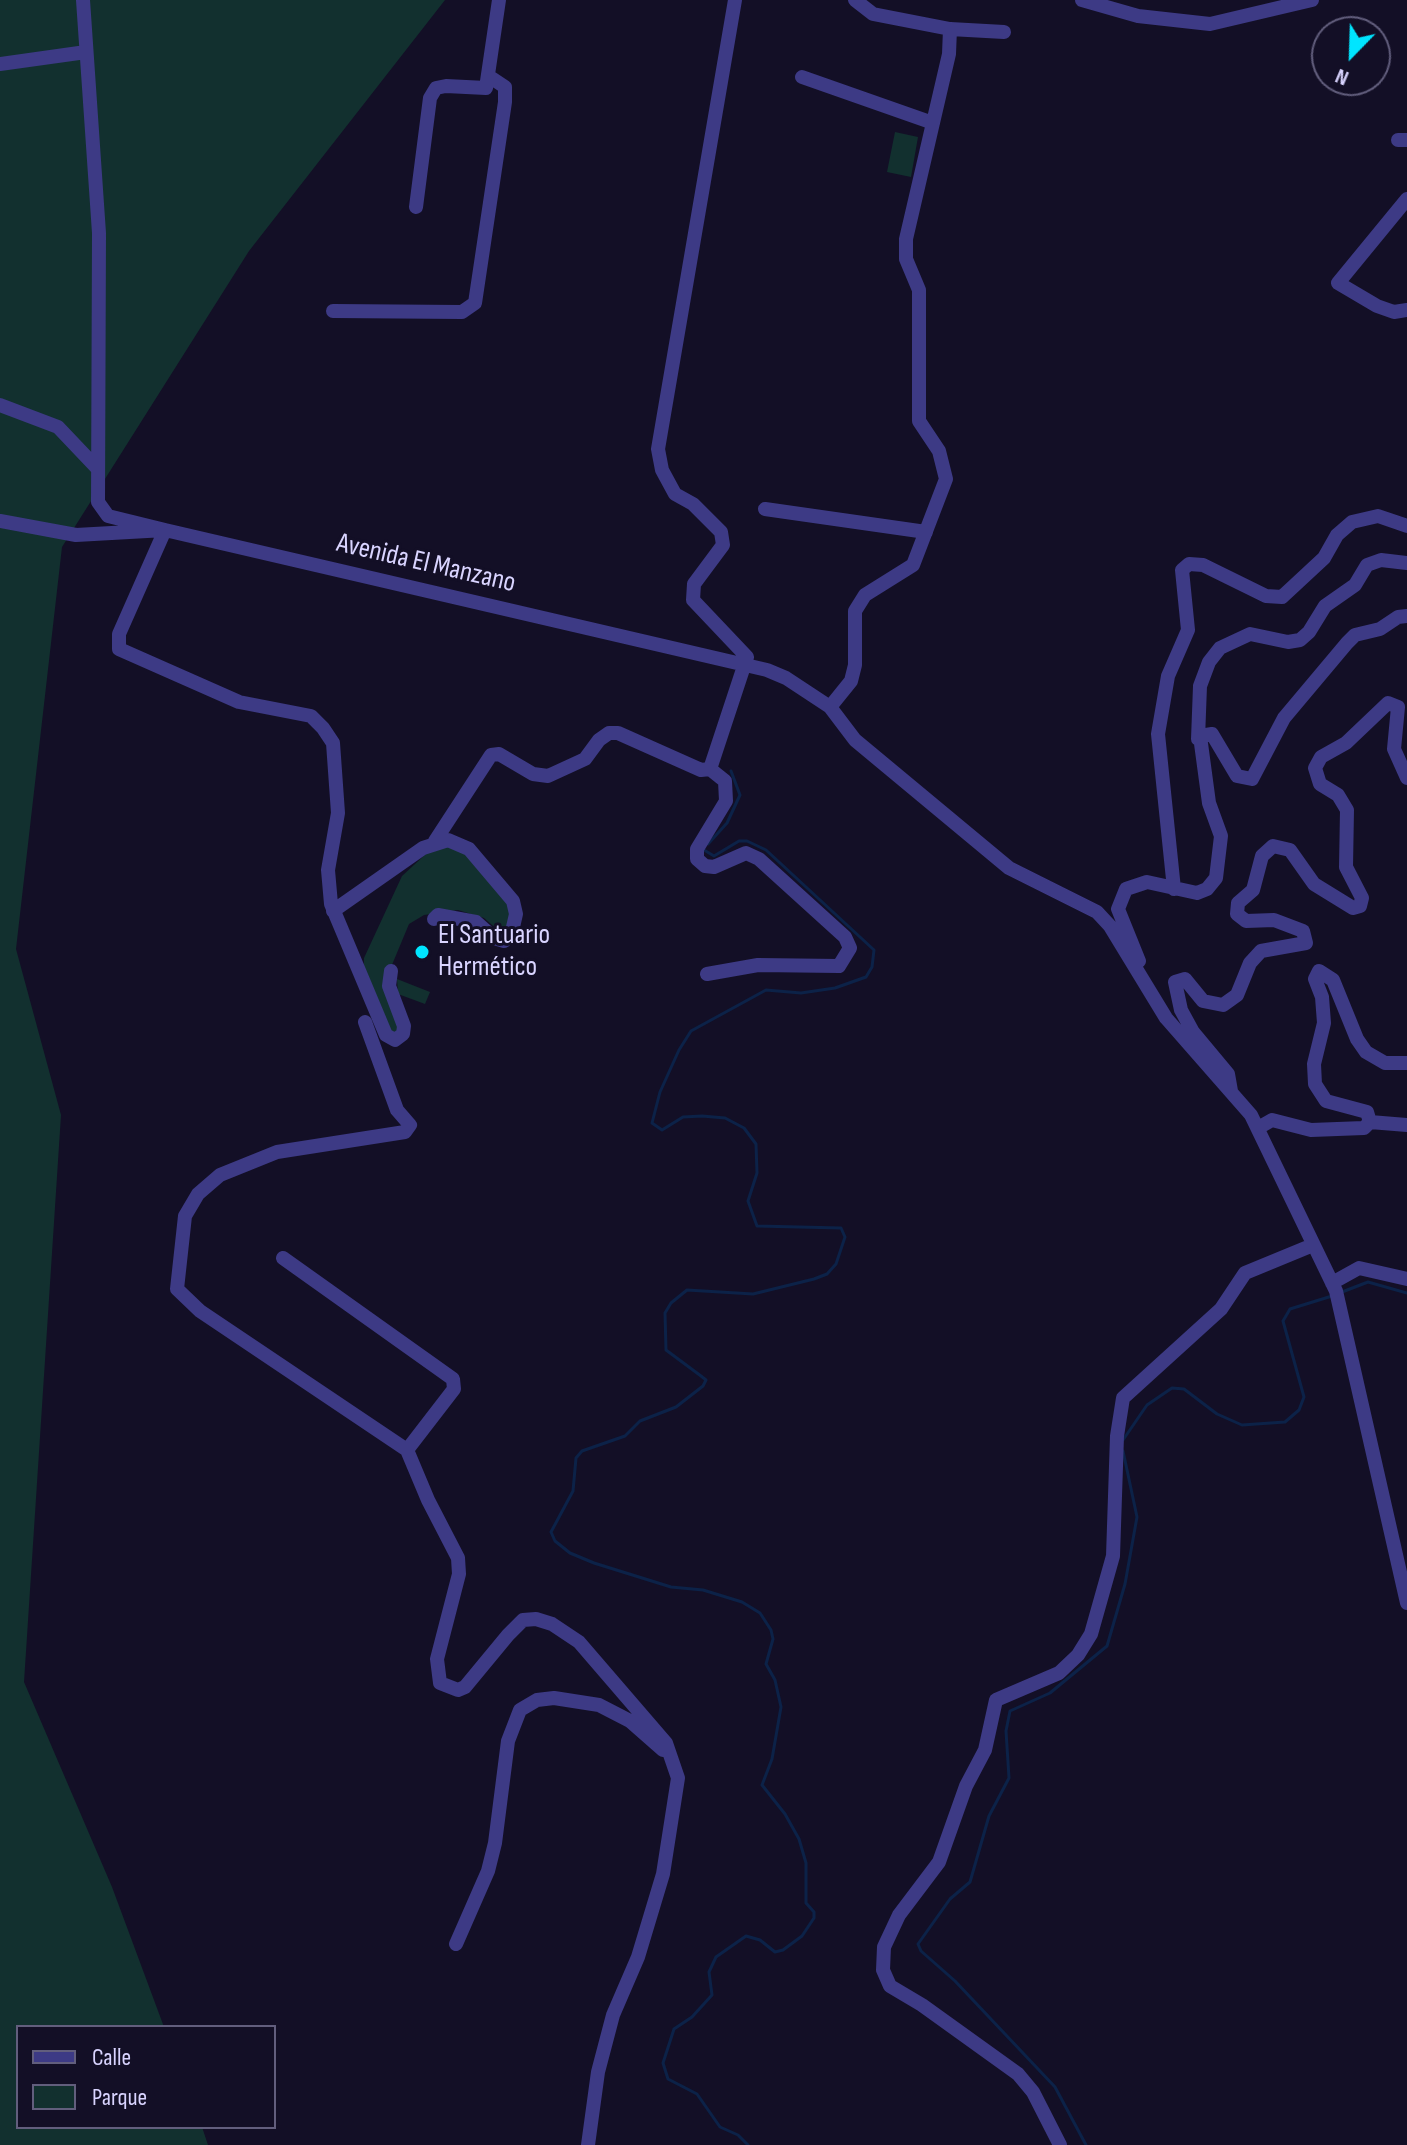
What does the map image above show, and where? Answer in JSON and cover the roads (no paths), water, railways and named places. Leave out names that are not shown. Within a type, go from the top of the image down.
[{"type":"street","points":[[76,535],[93,519],[98,502],[99,233],[83,0]]},
{"type":"street","points":[[416,207],[430,98],[436,88],[446,86],[486,88],[499,0]]},
{"type":"street","points":[[710,769],[747,664],[745,651],[693,600],[694,584],[723,545],[721,532],[693,504],[675,494],[662,470],[658,449],[735,0]]},
{"type":"street","points":[[855,0],[873,14],[950,29],[1004,32]]},
{"type":"street","points":[[1082,0],[1138,16],[1210,24],[1312,0]]},
{"type":"street","points":[[830,707],[851,681],[855,665],[855,611],[865,595],[913,565],[946,479],[939,451],[919,421],[919,290],[906,259],[906,239],[949,54],[950,29]]},
{"type":"street","points":[[0,64],[86,52]]},
{"type":"street","points":[[333,311],[462,312],[475,303],[505,102],[505,87],[490,77]]},
{"type":"street","points":[[802,77],[933,123]]},
{"type":"street","points":[[1407,199],[1338,283],[1377,306],[1394,312],[1407,310]]},
{"type":"street","points":[[0,405],[58,427],[96,467]]},
{"type":"street","points":[[82,449],[96,441]]},
{"type":"street","points":[[98,502],[108,516],[165,530],[119,634],[119,649],[239,702],[311,716],[333,743],[338,813],[328,870],[333,911],[386,1035],[395,1040],[403,1034],[404,1026],[389,986],[391,971]]},
{"type":"street","points":[[765,509],[926,532]]},
{"type":"street","points":[[1174,889],[1158,734],[1168,676],[1188,630],[1182,570],[1189,564],[1203,565],[1266,596],[1282,597],[1324,558],[1337,535],[1352,522],[1378,516],[1407,526]]},
{"type":"street","name":"Avenida El Manzano","points":[[0,521],[76,535],[165,530],[747,664],[786,678],[830,707],[855,740],[1009,868],[1097,912],[1110,926],[1148,990]]},
{"type":"street","points":[[1407,563],[1381,560],[1367,565],[1355,585],[1329,601],[1300,640],[1288,642],[1250,634],[1233,638],[1220,648],[1202,678],[1198,739],[1221,851],[1211,886],[1197,893],[1141,882],[1130,886],[1119,898],[1118,909],[1148,990],[1166,1018],[1231,1091],[1258,1128],[1332,1283],[1407,1603]]},
{"type":"street","points":[[1198,739],[1205,733],[1212,734],[1237,776],[1252,779],[1284,718],[1347,643],[1355,635],[1380,629],[1398,617],[1407,616]]},
{"type":"street","points":[[1231,1091],[1228,1074],[1193,1032],[1181,1010],[1175,982],[1185,979],[1203,1001],[1223,1005],[1237,995],[1250,963],[1261,951],[1306,943],[1307,936],[1300,929],[1274,920],[1246,921],[1237,914],[1238,903],[1248,896],[1257,880],[1262,856],[1273,846],[1290,850],[1314,884],[1353,908],[1360,906],[1362,898],[1346,867],[1347,810],[1338,795],[1320,784],[1315,768],[1321,757],[1346,743],[1388,703],[1398,707],[1394,749],[1407,778]]},
{"type":"street","points":[[333,911],[435,841],[491,755],[499,754],[533,774],[548,776],[585,759],[599,740],[609,733],[618,733],[701,770],[710,769],[725,781],[726,801],[697,849],[697,859],[705,866],[714,867],[746,853],[759,859],[845,937],[850,948],[839,966],[758,965],[707,974]]},
{"type":"street","points":[[434,919],[438,915],[476,922],[494,938],[504,941],[511,936],[516,914],[513,901],[469,849],[448,840],[435,841]]},
{"type":"street","points":[[1370,1122],[1367,1112],[1326,1101],[1315,1084],[1314,1064],[1324,1023],[1316,972],[1326,973],[1333,980],[1357,1039],[1366,1052],[1385,1063],[1407,1063]]},
{"type":"street","points":[[365,1022],[397,1110],[410,1125],[405,1132],[277,1152],[220,1175],[198,1194],[185,1216],[177,1289],[200,1311],[407,1450],[434,1515],[458,1558],[459,1574],[437,1659],[440,1683],[449,1688],[465,1687],[523,1620],[536,1619],[552,1624],[579,1642],[633,1701],[666,1743],[678,1778],[663,1874],[638,1957],[613,2015],[598,2072],[588,2145]]},
{"type":"street","points":[[1258,1128],[1272,1120],[1311,1130],[1362,1128],[1370,1122],[1407,1125]]},
{"type":"street","points":[[1060,2145],[1033,2092],[1018,2074],[922,2005],[890,1986],[883,1970],[884,1947],[899,1915],[939,1862],[966,1786],[985,1750],[996,1700],[1059,1673],[1085,1644],[1099,1615],[1115,1543],[1117,1436],[1123,1398],[1221,1309],[1245,1273],[1313,1245]]},
{"type":"street","points":[[283,1258],[453,1379],[454,1389],[407,1450]]},
{"type":"street","points":[[1332,1283],[1359,1268],[1407,1279]]},
{"type":"street","points":[[456,1944],[488,1871],[497,1830],[508,1741],[514,1721],[527,1704],[554,1698],[599,1705],[630,1721],[673,1758]]},
{"type":"waterway","points":[[708,844],[727,823],[740,795],[731,771]]},
{"type":"waterway","points":[[704,850],[714,856],[739,841],[747,841],[766,850],[874,950],[872,967],[866,977],[835,988],[801,993],[766,990],[691,1031],[660,1092],[652,1123],[662,1130],[683,1117],[702,1116],[725,1118],[744,1128],[756,1144],[757,1173],[748,1201],[757,1226],[841,1228],[845,1237],[836,1264],[827,1274],[814,1279],[753,1294],[687,1290],[671,1303],[665,1313],[666,1350],[706,1380],[703,1386],[676,1407],[640,1421],[625,1436],[582,1451],[576,1458],[573,1491],[551,1532],[555,1541],[570,1553],[594,1563],[671,1587],[703,1590],[742,1602],[760,1613],[771,1630],[773,1639],[766,1664],[775,1680],[781,1707],[772,1759],[762,1785],[785,1814],[799,1839],[806,1863],[806,1903],[814,1912],[814,1918],[802,1936],[783,1950],[775,1952],[760,1940],[746,1936],[716,1957],[709,1972],[712,1995],[692,2017],[674,2029],[663,2063],[668,2079],[697,2094],[720,2127],[738,2135],[748,2145]]},
{"type":"waterway","points":[[1342,1292],[1368,1282],[1407,1293]]},
{"type":"waterway","points":[[1123,1440],[1147,1405],[1172,1388],[1184,1389],[1217,1414],[1242,1425],[1285,1422],[1299,1410],[1304,1397],[1283,1321],[1290,1309],[1332,1296]]},
{"type":"waterway","points":[[1086,2145],[1055,2087],[955,1981],[921,1951],[918,1944],[950,1899],[970,1882],[989,1816],[1009,1778],[1006,1731],[1010,1711],[1050,1693],[1107,1646],[1125,1584],[1137,1517],[1123,1451]]},
{"type":"place","name":"El Santuario Hermético","points":[[422,952]]}]
